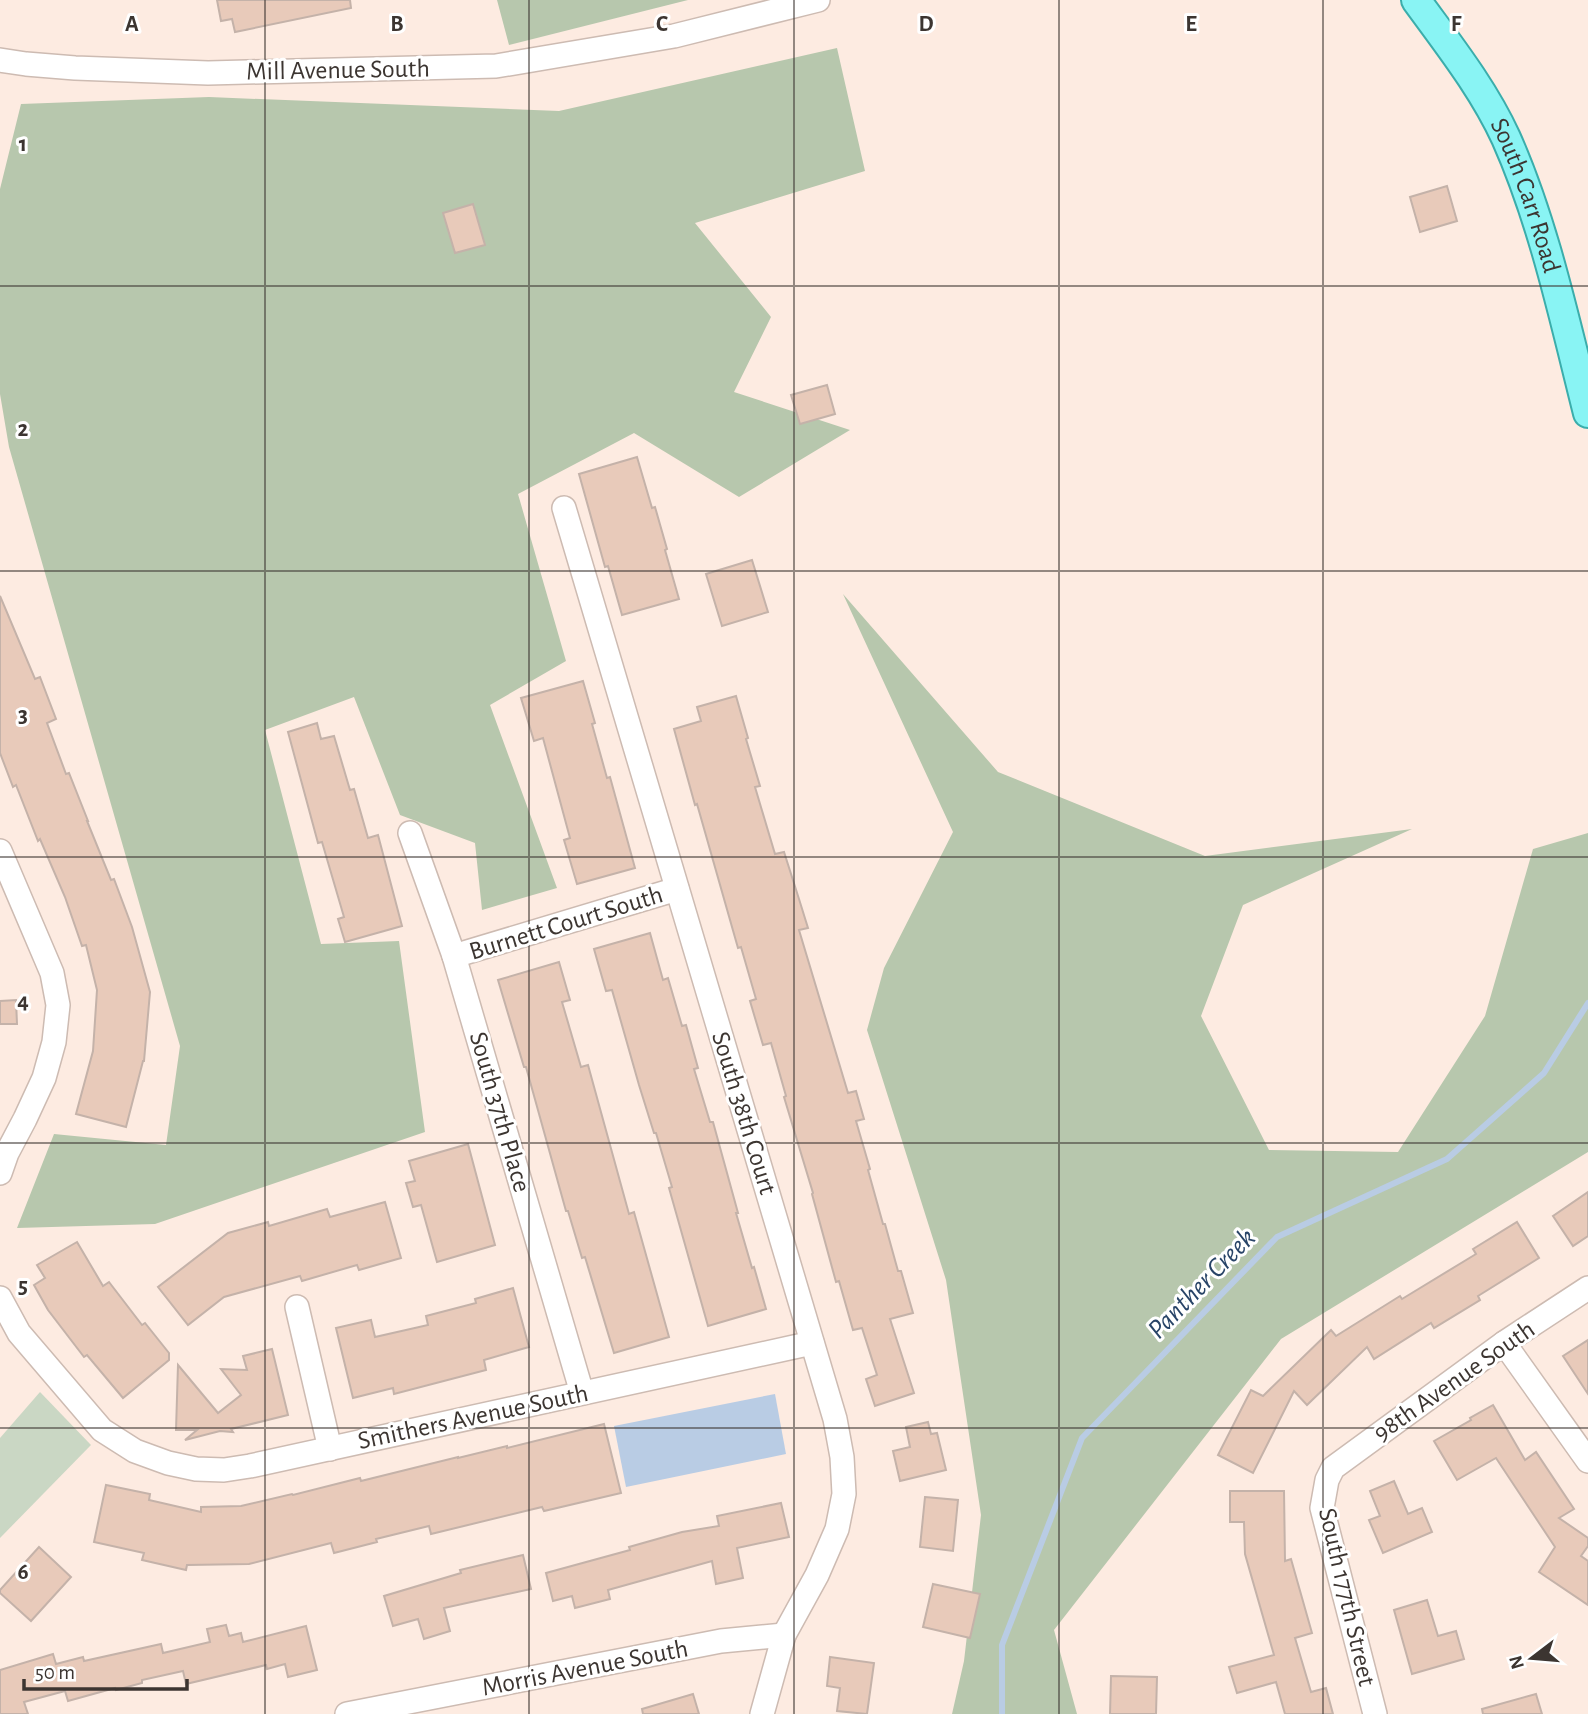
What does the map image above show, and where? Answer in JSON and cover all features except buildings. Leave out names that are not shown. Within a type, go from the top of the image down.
[{"type":"main road","name":"South Carr Road","points":[[1416,0],[1475,82],[1505,136],[1531,204],[1588,412]]},
{"type":"street","name":"Mill Avenue South","points":[[0,60],[75,68],[208,73],[496,66],[674,36],[818,0]]},
{"type":"street","name":"South 38th Court","points":[[564,508],[813,1343],[835,1419],[842,1457],[844,1494],[836,1529],[817,1575],[783,1635],[762,1714]]},
{"type":"street","name":"South 37th Place","points":[[410,833],[454,956],[582,1394]]},
{"type":"street","points":[[0,851],[52,973],[58,1006],[54,1042],[44,1078],[0,1173]]},
{"type":"street","name":"Burnett Court South","points":[[454,956],[677,889]]},
{"type":"street","name":"98th Avenue South","points":[[1327,1480],[1333,1468],[1504,1343],[1588,1288]]},
{"type":"street","name":"Smithers Avenue South","points":[[0,1298],[19,1333],[102,1430],[135,1451],[168,1463],[196,1469],[224,1470],[250,1466],[813,1343]]},
{"type":"street","points":[[297,1307],[330,1449]]},
{"type":"street","points":[[1504,1343],[1588,1461]]},
{"type":"street","name":"South 177th Street","points":[[1327,1480],[1322,1508],[1375,1714]]},
{"type":"street","name":"Morris Avenue South","points":[[347,1714],[379,1711],[721,1641],[783,1635]]},
{"type":"green space","points":[[497,0],[688,0],[509,45]]},
{"type":"green space","points":[[837,48],[865,171],[695,223],[771,317],[734,392],[850,430],[739,497],[634,433],[518,494],[566,661],[490,705],[557,888],[482,910],[475,843],[400,815],[354,697],[265,730],[321,944],[399,941],[425,1132],[155,1224],[17,1228],[54,1134],[166,1145],[180,1046],[9,447],[0,394],[0,189],[21,104],[209,97],[559,111]]},
{"type":"green space","points":[[843,594],[998,772],[1205,856],[1412,829],[1243,905],[1201,1016],[1269,1150],[1398,1152],[1485,1016],[1533,849],[1588,833],[1588,1152],[1281,1339],[1054,1630],[1077,1714],[952,1714],[964,1661],[981,1515],[946,1280],[867,1030],[884,968],[953,832]]},
{"type":"green space","points":[[40,1392],[91,1445],[0,1538],[0,1438]]},
{"type":"water","points":[[775,1394],[786,1454],[626,1487],[614,1426]]},
{"type":"waterway","name":"Panther Creek","points":[[1002,1714],[1002,1645],[1082,1438],[1277,1237],[1447,1159],[1544,1073],[1588,1003]]}]
